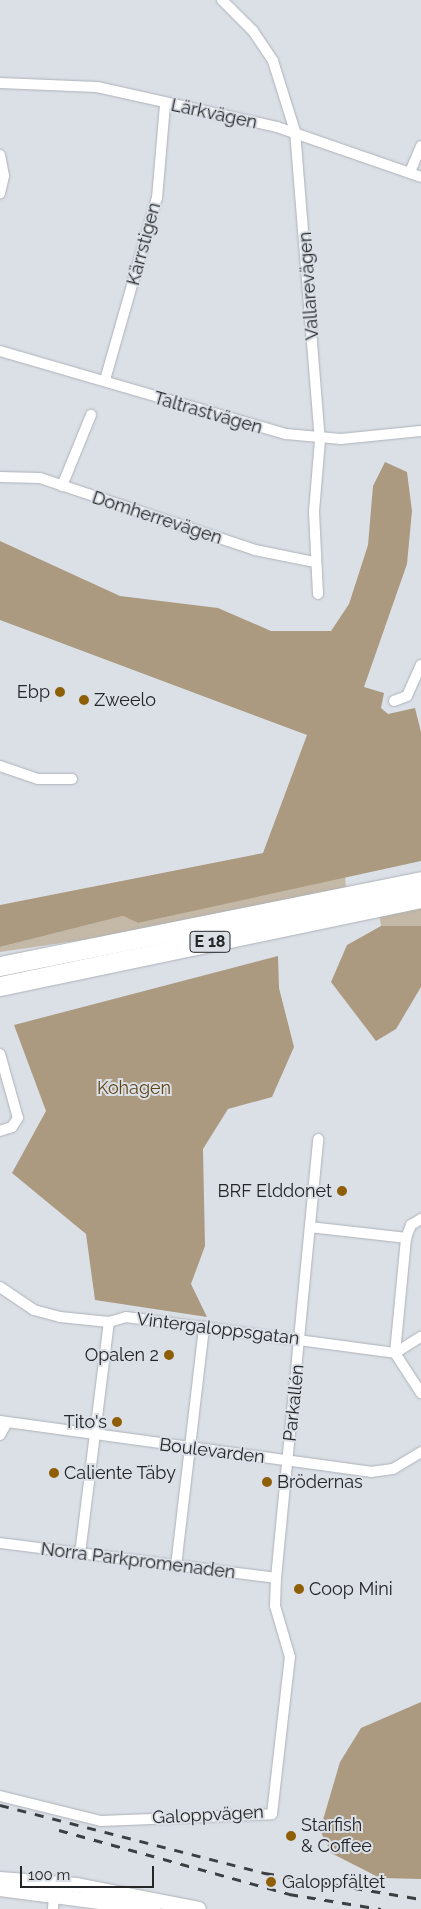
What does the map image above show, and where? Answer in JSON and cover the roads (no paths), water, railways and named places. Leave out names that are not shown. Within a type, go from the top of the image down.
[{"type":"highway","name":"E 18","points":[[0,966],[421,881]]},
{"type":"highway","name":"E 18","points":[[0,986],[421,898]]},
{"type":"highway","points":[[0,959],[170,932]]},
{"type":"street","name":"Vallarevägen","points":[[222,0],[253,31],[273,61],[295,131],[320,440],[314,562],[318,594]]},
{"type":"street","name":"Lärkvägen","points":[[0,83],[82,85],[295,131],[421,177]]},
{"type":"street","name":"Kärrstigen","points":[[105,380],[153,219],[165,104]]},
{"type":"street","points":[[410,172],[421,146]]},
{"type":"street","points":[[0,154],[4,176],[0,194]]},
{"type":"street","name":"Taltrastvägen","points":[[0,351],[105,380],[227,420],[320,440],[421,431]]},
{"type":"street","points":[[62,486],[91,415]]},
{"type":"street","name":"Domherrevägen","points":[[0,476],[24,475],[256,550],[314,562]]},
{"type":"street","points":[[394,700],[407,696],[421,665]]},
{"type":"street","points":[[0,766],[38,779],[72,779]]},
{"type":"street","points":[[0,1054],[18,1118],[12,1127],[0,1131]]},
{"type":"street","name":"Parkallén","points":[[276,1578],[318,1139]]},
{"type":"street","points":[[421,1219],[411,1225],[406,1238],[395,1353],[421,1393]]},
{"type":"street","points":[[310,1227],[406,1238]]},
{"type":"street","name":"Vintergaloppsgatan","points":[[0,1287],[34,1310],[109,1322],[126,1318],[204,1327],[395,1353]]},
{"type":"street","points":[[80,1554],[97,1438],[109,1322]]},
{"type":"street","points":[[176,1566],[204,1327]]},
{"type":"street","points":[[395,1353],[421,1337]]},
{"type":"street","points":[[0,1435],[3,1423]]},
{"type":"street","name":"Boulevarden","points":[[3,1423],[97,1438],[381,1471],[421,1452]]},
{"type":"street","name":"Norra Parkpromenaden","points":[[0,1543],[276,1578]]},
{"type":"street","name":"Galoppvägen","points":[[0,1796],[101,1821],[272,1814],[290,1656],[275,1606],[276,1578]]},
{"type":"street","points":[[0,1879],[54,1895],[154,1909]]},
{"type":"street","points":[[0,1889],[199,1909]]},
{"type":"railway","points":[[0,1805],[265,1873],[421,1899]]},
{"type":"railway","points":[[59,1830],[289,1894],[381,1909]]},
{"type":"place","name":"Ebp","points":[[60,692]]},
{"type":"place","name":"Zweelo","points":[[84,700]]},
{"type":"place","name":"BRF Elddonet","points":[[342,1191]]},
{"type":"place","name":"Opalen 2","points":[[169,1355]]},
{"type":"place","name":"Tito's","points":[[117,1422]]},
{"type":"place","name":"Caliente Täby","points":[[54,1473]]},
{"type":"place","name":"Brödernas","points":[[267,1482]]},
{"type":"place","name":"Coop Mini","points":[[299,1589]]},
{"type":"place","name":"Starfish & Coffee","points":[[291,1836]]},
{"type":"place","name":"Galoppfältet","points":[[271,1882]]},
{"type":"park label","name":"Kohagen","points":[[134,1088]]}]
